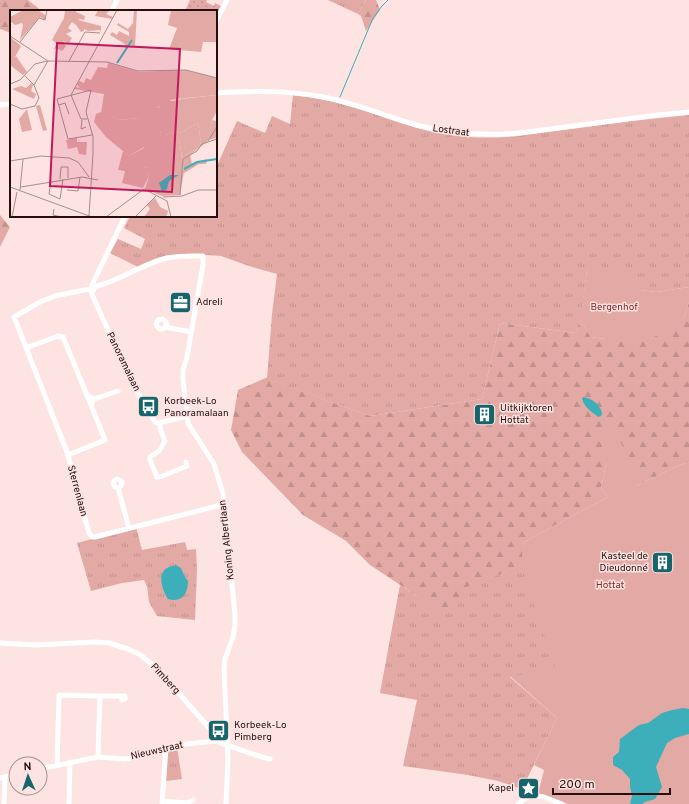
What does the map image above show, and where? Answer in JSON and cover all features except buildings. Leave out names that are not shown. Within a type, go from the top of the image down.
[{"type":"street","points":[[112,10],[117,0]]},
{"type":"street","points":[[217,19],[227,0]]},
{"type":"street","name":"Lostraat","points":[[217,93],[270,92],[315,95],[354,104],[431,128],[446,131],[499,135],[658,114],[689,112]]},
{"type":"street","points":[[0,105],[10,104]]},
{"type":"street","points":[[92,288],[125,217]]},
{"type":"street","name":"Koning Albertlaan","points":[[92,288],[111,282],[162,259],[172,257],[203,256],[203,265],[187,357],[182,375],[187,416],[191,428],[214,464],[226,510],[235,614],[233,637],[225,659],[224,669],[228,759],[226,804]]},
{"type":"street","name":"Sterrenlaan","points":[[92,288],[55,296],[28,308],[14,317],[68,455],[89,534],[95,537],[225,504]]},
{"type":"street","name":"Panoramalaan","points":[[92,288],[93,297],[133,385],[153,420],[156,423],[159,423]]},
{"type":"street","points":[[165,327],[191,332]]},
{"type":"street","points":[[26,348],[58,336],[63,337],[88,395],[105,440],[68,455]]},
{"type":"street","points":[[91,404],[94,399],[118,391]]},
{"type":"street","points":[[88,395],[94,399]]},
{"type":"street","points":[[186,462],[187,466],[157,477],[150,457],[159,451],[164,441],[159,423],[187,416]]},
{"type":"street","points":[[118,488],[129,528]]},
{"type":"street","name":"Pimberg","points":[[0,643],[35,646],[95,642],[110,643],[128,649],[138,654],[158,669],[216,736],[217,741]]},
{"type":"street","points":[[57,765],[59,695],[125,696],[125,699],[122,700],[121,696]]},
{"type":"street","points":[[98,757],[100,696]]},
{"type":"street","name":"Nieuwstraat","points":[[48,767],[98,757],[136,757],[176,745],[217,741],[219,743],[270,760]]},
{"type":"street","points":[[166,747],[162,803],[187,803],[193,800]]},
{"type":"street","points":[[69,804],[70,762]]},
{"type":"street","points":[[3,777],[4,804]]},
{"type":"street","points":[[518,804],[530,795],[544,797],[562,804]]},
{"type":"green space","points":[[0,0],[28,0],[41,10],[10,10],[10,33],[0,29]]},
{"type":"green space","points":[[190,0],[207,0],[206,2],[214,6],[215,3],[221,6],[217,14],[217,10],[185,10]]},
{"type":"green space","points":[[328,0],[366,0],[358,14]]},
{"type":"green space","points":[[366,0],[376,0],[380,10],[366,31],[361,16],[358,14]]},
{"type":"green space","points":[[293,95],[346,105],[433,132],[469,137],[518,136],[689,115],[689,287],[656,292],[639,290],[587,270],[581,318],[576,333],[500,323],[482,399],[370,416],[267,379],[277,274],[221,256],[172,256],[138,267],[110,253],[118,239],[141,249],[145,239],[124,228],[130,217],[217,217],[217,166],[237,121],[265,133],[272,116],[290,124]]},
{"type":"green space","points":[[0,215],[10,227],[0,247]]},
{"type":"green space","name":"Bergenhof","points":[[587,270],[635,272],[640,290],[656,292],[689,287],[689,302],[684,317],[668,330],[650,339],[605,339],[591,337],[580,320]]},
{"type":"green space","points":[[689,302],[689,462],[636,486],[636,470],[606,419],[606,464],[601,489],[608,497],[524,542],[521,566],[462,589],[463,600],[436,612],[417,596],[370,565],[346,541],[303,515],[242,452],[231,430],[238,390],[268,377],[268,379],[370,416],[482,399],[500,323],[576,333],[580,320],[591,337],[605,339],[650,339],[684,317]]},
{"type":"green space","name":"Hottat","points":[[606,418],[637,470],[636,486],[689,462],[689,804],[568,804],[538,794],[544,770],[534,765],[557,718],[510,676],[556,670],[521,566],[524,542],[608,497],[601,489],[606,464]]},
{"type":"green space","points":[[136,527],[142,550],[185,542],[187,550],[196,549],[197,570],[195,620],[157,616],[149,602],[147,586],[144,580],[122,583],[91,591],[77,543]]},
{"type":"green space","points":[[524,542],[579,667],[510,677],[557,718],[522,789],[498,781],[468,775],[403,766],[417,700],[380,693],[400,585],[417,596],[461,589],[520,566]]},
{"type":"green space","points":[[177,747],[182,779],[166,781],[168,749]]},
{"type":"water","points":[[583,397],[593,400],[598,405],[602,414],[601,416],[598,417],[586,407],[582,399]]},
{"type":"water","points":[[176,565],[181,568],[188,581],[188,586],[183,596],[177,600],[173,600],[168,599],[162,586],[161,577],[165,569]]},
{"type":"water","points":[[683,708],[689,709],[689,734],[675,738],[667,743],[656,767],[662,787],[655,799],[642,804],[630,804],[632,796],[630,779],[622,770],[613,765],[613,757],[619,752],[620,739],[639,725],[648,723],[662,713]]},
{"type":"waterway","points":[[340,97],[373,18],[388,0]]},
{"type":"place","name":"Adreli","points":[[181,302]]},
{"type":"place","name":"Korbeek-Lo Panoramalaan","points":[[149,407]]},
{"type":"place","name":"Uitkijktoren Hottat","points":[[485,414]]},
{"type":"place","name":"Kasteel de Dieudonné","points":[[663,562]]},
{"type":"place","name":"Korbeek-Lo Pimberg","points":[[218,731]]},
{"type":"place","name":"Kapel","points":[[529,788]]}]
